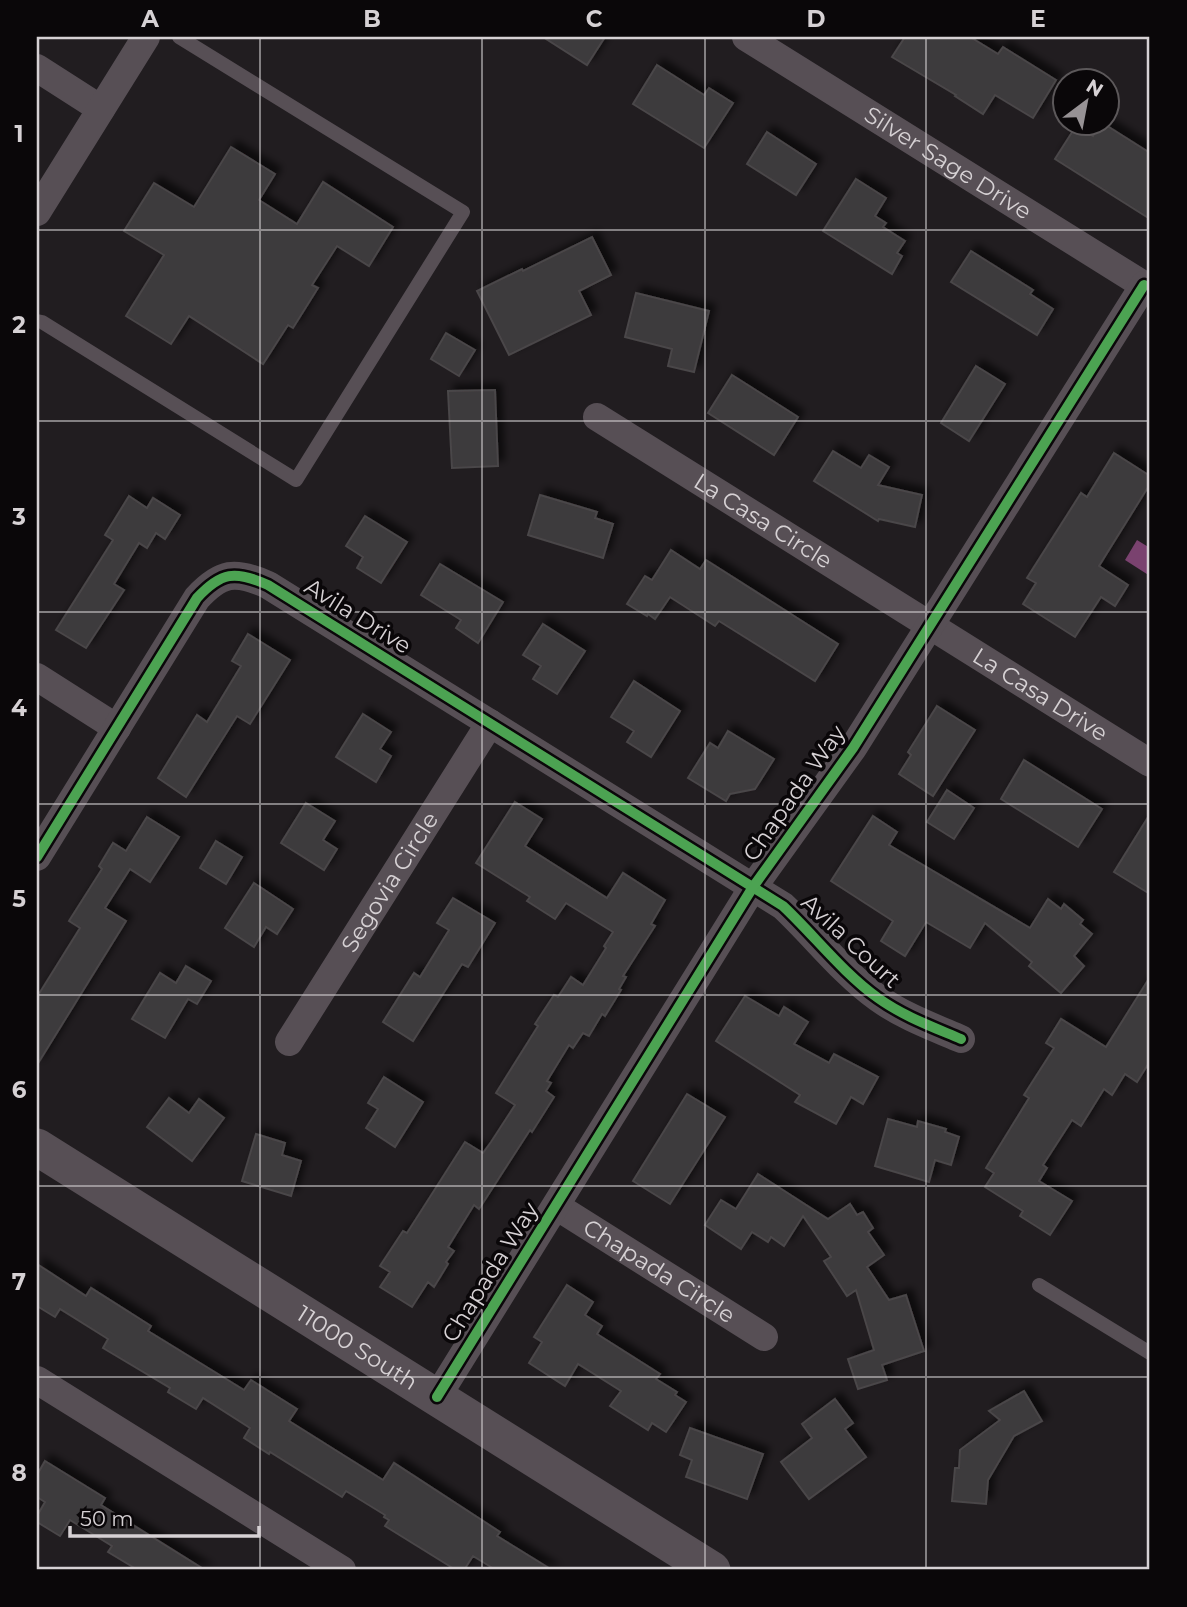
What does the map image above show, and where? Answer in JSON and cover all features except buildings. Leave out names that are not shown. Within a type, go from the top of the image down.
[{"type":"street","points":[[37,212],[146,37]]},
{"type":"street","name":"Silver Sage Drive","points":[[746,37],[1147,287]]},
{"type":"street","points":[[37,68],[101,109]]},
{"type":"street","name":"Chapada Way","points":[[437,1397],[753,887],[853,748],[1147,287]]},
{"type":"street","name":"La Casa Circle","points":[[597,417],[930,625]]},
{"type":"street","name":"Avila Drive","points":[[37,857],[197,598],[211,583],[229,576],[249,576],[268,584],[753,887]]},
{"type":"street","name":"La Casa Drive","points":[[930,625],[1150,763]]},
{"type":"street","points":[[37,677],[117,728]]},
{"type":"street","name":"Segovia Circle","points":[[289,1042],[489,723]]},
{"type":"street","name":"Avila Court","points":[[753,887],[783,906],[857,981],[878,998],[903,1014],[961,1039]]},
{"type":"street","name":"11000 South","points":[[37,1147],[712,1570]]},
{"type":"street","name":"Chapada Circle","points":[[556,1206],[764,1337]]},
{"type":"street","points":[[37,1380],[342,1570]]},
{"type":"lane","points":[[37,321],[296,480],[463,212],[179,37]]},
{"type":"lane","points":[[1039,1285],[1150,1353]]},
{"type":"shaded area","points":[[1137,540],[1150,548],[1150,576],[1125,560]]},
{"type":"cycle path","points":[[437,1397],[753,887],[853,748],[1144,285]]},
{"type":"cycle path","points":[[37,857],[197,598],[221,579],[229,576],[246,577],[268,585],[783,906],[878,998],[908,1016],[961,1039]]}]
